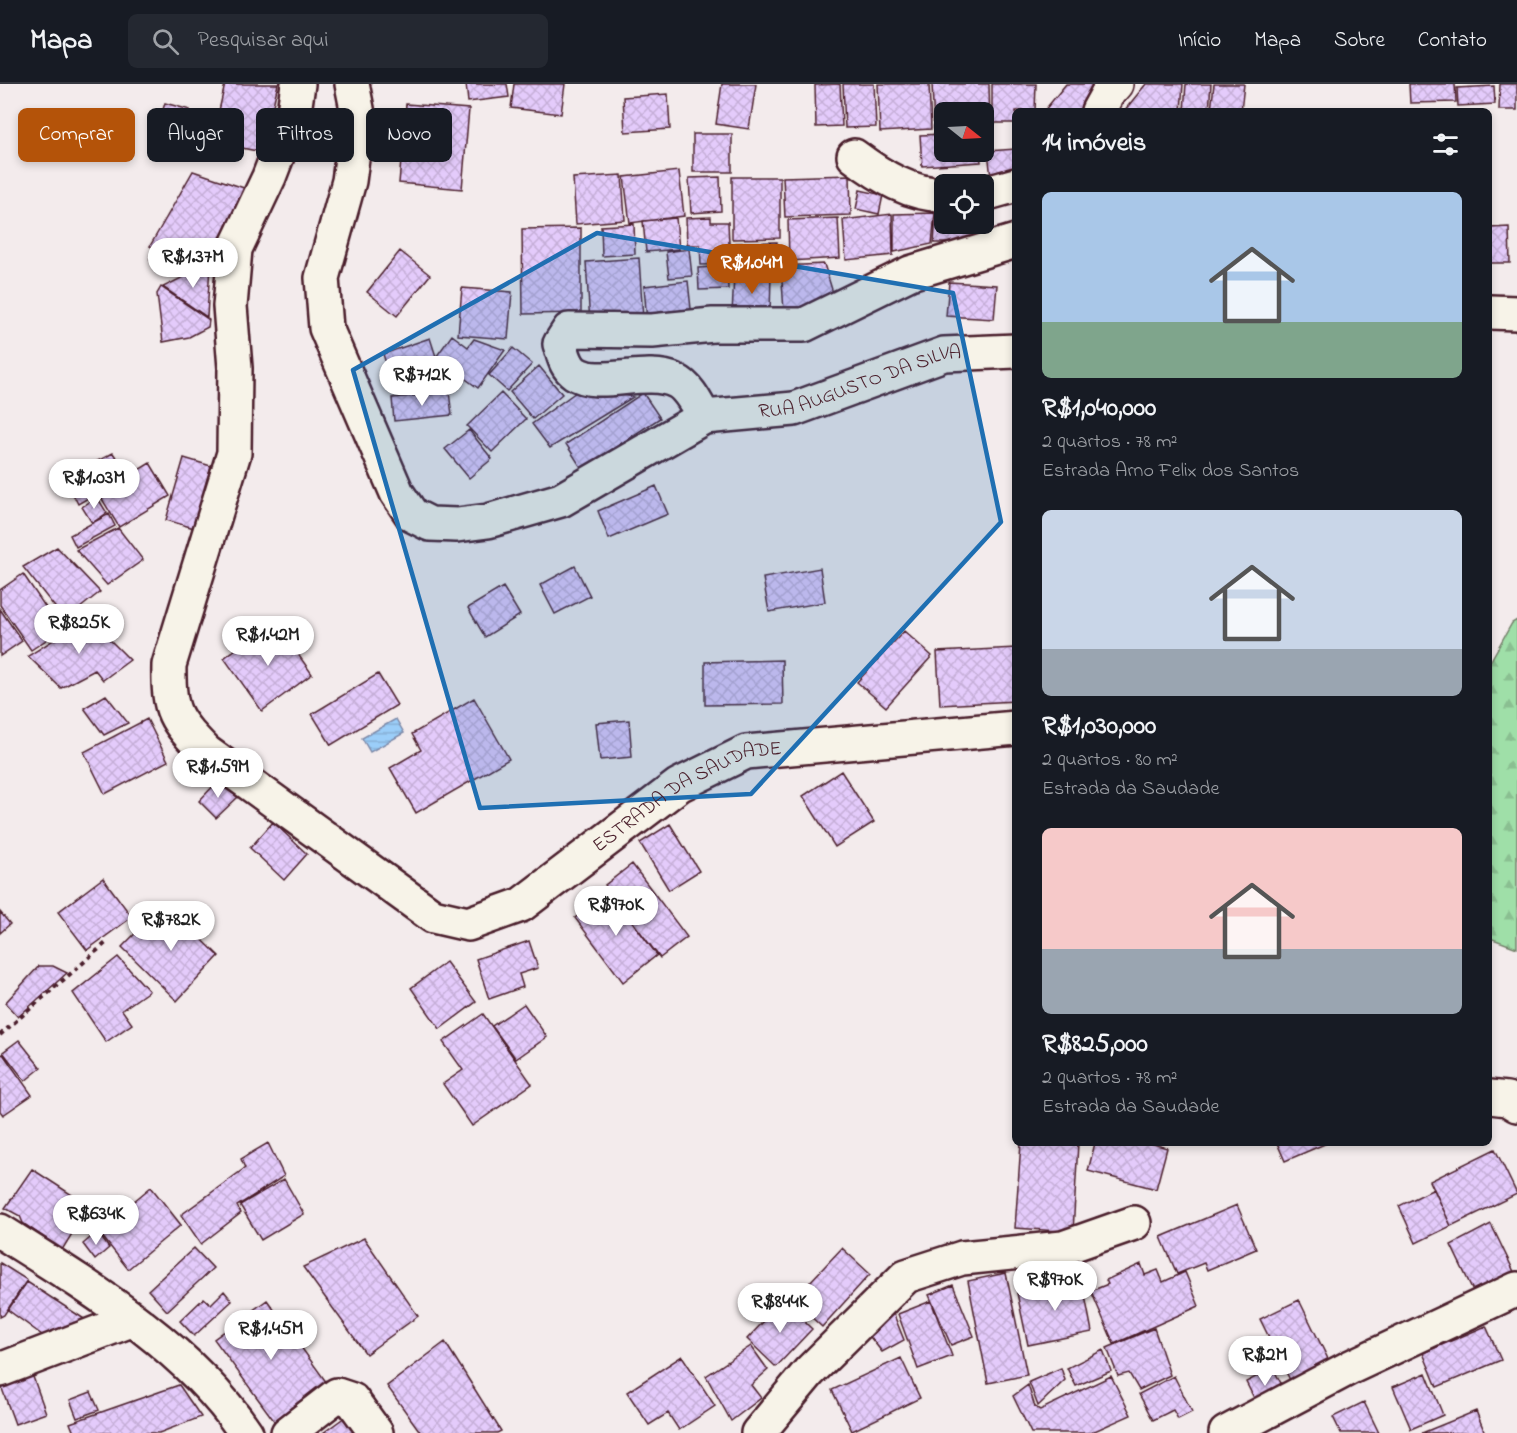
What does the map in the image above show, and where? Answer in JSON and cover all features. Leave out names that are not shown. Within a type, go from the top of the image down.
[{"type":"street","name":"ESTRADA DA SAUDADE","points":[[298,84],[294,112],[269,177],[235,249],[230,306],[235,368],[234,453],[169,665],[168,695],[177,722],[206,752],[424,911],[433,916],[468,924],[521,904],[679,785],[746,752],[1012,728]]},
{"type":"street","points":[[352,84],[358,114],[348,181],[322,278],[326,328],[396,493],[412,515],[430,524],[457,525],[488,521],[561,501],[704,417],[693,398],[677,381],[654,374],[597,378],[576,374],[567,364],[560,344],[569,330],[652,331],[713,325],[804,325],[910,273],[1012,242]]},
{"type":"street","points":[[1100,108],[1116,84]]},
{"type":"street","points":[[854,156],[890,182],[934,195]]},
{"type":"street","points":[[994,191],[1012,186]]},
{"type":"street","points":[[1492,312],[1517,313]]},
{"type":"street","name":"RUA AUGUSTO DA SILVA","points":[[704,417],[794,409],[944,354],[1012,351]]},
{"type":"street","points":[[1492,1097],[1507,1099],[1517,1105]]},
{"type":"street","points":[[758,1433],[808,1372],[906,1276],[963,1258],[1063,1248],[1134,1223]]},
{"type":"street","points":[[0,1231],[131,1320],[184,1360],[225,1401],[246,1433]]},
{"type":"street","points":[[1226,1433],[1351,1367],[1517,1289]]},
{"type":"street","points":[[0,1370],[131,1320]]},
{"type":"street","points":[[288,1433],[337,1395],[352,1400],[376,1433]]},
{"type":"path","points":[[0,1035],[107,942]]},
{"type":"highlighted area","points":[[597,233],[953,293],[1001,522],[751,794],[480,808],[353,370]]},
{"type":"green space","points":[[1517,620],[1517,948],[1492,939],[1492,658],[1512,623]]},
{"type":"water","points":[[396,719],[404,733],[370,752],[362,738]]},
{"type":"building","points":[[225,84],[278,84],[272,108],[256,108],[256,151],[244,148],[244,108],[220,108]]},
{"type":"building","points":[[466,84],[507,84],[509,97],[468,102]]},
{"type":"building","points":[[514,84],[565,84],[561,114],[511,108]]},
{"type":"building","points":[[722,84],[756,84],[749,129],[716,124]]},
{"type":"building","points":[[840,84],[842,126],[816,127],[815,85]]},
{"type":"building","points":[[843,84],[874,84],[876,127],[845,128]]},
{"type":"building","points":[[878,84],[929,84],[931,129],[880,132]]},
{"type":"building","points":[[932,84],[989,84],[989,102],[934,102],[934,129]]},
{"type":"building","points":[[992,84],[1036,84],[1035,108],[1012,108],[1012,123],[994,123]]},
{"type":"building","points":[[1066,84],[1104,84],[1089,108],[1046,108]]},
{"type":"building","points":[[1146,84],[1183,84],[1181,108],[1126,108]]},
{"type":"building","points":[[1186,84],[1211,84],[1209,108],[1184,108]]},
{"type":"building","points":[[1214,84],[1244,84],[1241,108],[1211,108]]},
{"type":"building","points":[[1409,84],[1455,84],[1456,102],[1410,103]]},
{"type":"building","points":[[1500,84],[1517,84],[1517,110],[1499,110]]},
{"type":"building","points":[[1494,86],[1495,104],[1458,106],[1457,88]]},
{"type":"building","points":[[668,94],[670,129],[625,132],[623,97]]},
{"type":"building","points":[[165,103],[183,108],[164,108]]},
{"type":"building","points":[[406,104],[469,109],[462,189],[399,183],[401,162],[452,162],[452,108],[406,108]]},
{"type":"building","points":[[693,134],[732,134],[732,172],[693,172]]},
{"type":"building","points":[[934,134],[934,162],[981,162],[922,166],[920,135]]},
{"type":"building","points":[[1012,149],[1012,175],[994,178],[994,174],[991,174],[989,162],[994,162],[994,151]]},
{"type":"building","points":[[193,171],[244,188],[230,221],[206,263],[179,258],[150,260],[155,248],[150,246]]},
{"type":"building","points":[[679,171],[684,216],[630,223],[624,177]]},
{"type":"building","points":[[622,175],[625,220],[576,224],[573,178]]},
{"type":"building","points":[[850,175],[851,215],[785,217],[783,177]]},
{"type":"building","points":[[720,177],[721,211],[691,213],[689,178]]},
{"type":"building","points":[[732,177],[780,177],[780,238],[732,239]]},
{"type":"building","points":[[860,190],[883,195],[879,214],[856,209]]},
{"type":"building","points":[[934,213],[932,244],[894,252],[894,214]]},
{"type":"building","points":[[892,214],[893,255],[846,260],[843,220]]},
{"type":"building","points":[[711,217],[711,222],[728,222],[730,264],[701,265],[700,245],[687,245],[686,218]]},
{"type":"building","points":[[676,218],[679,249],[646,252],[643,221]]},
{"type":"building","points":[[838,218],[840,258],[789,261],[788,220]]},
{"type":"building","points":[[634,224],[635,254],[602,256],[601,226]]},
{"type":"building","points":[[1509,227],[1510,263],[1492,263],[1492,228]]},
{"type":"building","points":[[581,228],[581,313],[523,314],[522,229]]},
{"type":"building","points":[[935,234],[975,234],[968,243],[934,243]]},
{"type":"building","points":[[777,242],[778,273],[737,274],[736,243]]},
{"type":"building","points":[[689,249],[692,276],[669,278],[666,252]]},
{"type":"building","points":[[400,251],[430,275],[397,316],[367,292]]},
{"type":"building","points":[[639,258],[643,319],[590,323],[586,262]]},
{"type":"building","points":[[210,264],[207,317],[163,287]]},
{"type":"building","points":[[824,264],[834,296],[784,312],[781,266]]},
{"type":"building","points":[[727,266],[728,289],[699,290],[698,268]]},
{"type":"building","points":[[734,275],[771,275],[770,315],[732,314]]},
{"type":"building","points":[[688,281],[692,318],[647,322],[644,286]]},
{"type":"building","points":[[949,282],[997,285],[994,319],[946,316]]},
{"type":"building","points":[[161,287],[209,320],[208,327],[189,337],[163,342],[157,294]]},
{"type":"building","points":[[462,288],[512,292],[508,339],[458,335]]},
{"type":"building","points":[[452,335],[468,347],[474,339],[505,350],[478,388],[436,357]]},
{"type":"building","points":[[430,338],[442,375],[394,390],[383,354]]},
{"type":"building","points":[[513,348],[532,364],[507,391],[489,375]]},
{"type":"building","points":[[539,366],[562,394],[533,419],[510,392]]},
{"type":"building","points":[[583,387],[633,397],[550,448],[532,424]]},
{"type":"building","points":[[449,392],[452,415],[394,421],[392,398]]},
{"type":"building","points":[[501,393],[526,419],[492,452],[467,426]]},
{"type":"building","points":[[643,393],[660,418],[582,469],[566,444]]},
{"type":"building","points":[[469,430],[492,459],[469,478],[445,449]]},
{"type":"building","points":[[113,453],[128,475],[78,504],[65,478]]},
{"type":"building","points":[[184,458],[211,466],[194,528],[166,520]]},
{"type":"building","points":[[150,463],[170,496],[119,527],[99,494]]},
{"type":"building","points":[[656,486],[668,514],[609,539],[598,511]]},
{"type":"building","points":[[97,497],[107,513],[92,523],[82,507]]},
{"type":"building","points":[[109,514],[115,526],[76,547],[70,535]]},
{"type":"building","points":[[118,528],[143,560],[107,585],[76,550]]},
{"type":"building","points":[[57,547],[100,592],[65,620],[23,567]]},
{"type":"building","points":[[575,566],[590,596],[555,614],[540,585]]},
{"type":"building","points":[[820,568],[825,602],[769,612],[763,578]]},
{"type":"building","points":[[23,574],[61,630],[31,650],[0,605],[0,590]]},
{"type":"building","points":[[503,587],[520,615],[485,637],[468,608]]},
{"type":"building","points":[[0,609],[22,641],[0,656]]},
{"type":"building","points":[[88,618],[130,660],[103,680],[95,670],[61,688],[28,656]]},
{"type":"building","points":[[267,626],[276,638],[283,633],[312,674],[262,711],[224,658]]},
{"type":"building","points":[[904,631],[932,656],[886,707],[857,682]]},
{"type":"building","points":[[1012,648],[1012,701],[940,705],[937,652]]},
{"type":"building","points":[[782,660],[783,704],[705,705],[705,662]]},
{"type":"building","points":[[378,674],[397,705],[331,745],[312,714]]},
{"type":"building","points":[[106,695],[128,723],[104,735],[84,708]]},
{"type":"building","points":[[474,698],[509,759],[416,813],[390,768],[421,750],[412,734]]},
{"type":"building","points":[[147,719],[168,761],[105,794],[84,752]]},
{"type":"building","points":[[629,720],[632,757],[600,760],[596,723]]},
{"type":"building","points":[[841,771],[874,822],[835,847],[803,796]]},
{"type":"building","points":[[220,779],[238,797],[216,818],[199,801]]},
{"type":"building","points":[[273,822],[307,854],[284,880],[250,848]]},
{"type":"building","points":[[670,824],[699,871],[669,890],[640,843]]},
{"type":"building","points":[[632,864],[687,937],[660,958],[605,885]]},
{"type":"building","points":[[103,878],[132,917],[87,950],[58,912]]},
{"type":"building","points":[[610,892],[657,955],[623,982],[575,918]]},
{"type":"building","points":[[165,903],[219,956],[177,1001],[122,947]]},
{"type":"building","points":[[0,912],[10,924],[0,933]]},
{"type":"building","points":[[529,941],[538,968],[519,974],[523,987],[489,999],[476,959]]},
{"type":"building","points":[[118,957],[149,991],[122,1010],[132,1024],[106,1042],[73,993]]},
{"type":"building","points":[[446,962],[476,1002],[440,1029],[411,988]]},
{"type":"building","points":[[39,966],[53,966],[67,973],[18,1017],[5,1003]]},
{"type":"building","points":[[524,1004],[547,1037],[516,1059],[492,1026]]},
{"type":"building","points":[[483,1014],[532,1084],[472,1126],[443,1084],[463,1070],[443,1042]]},
{"type":"building","points":[[19,1040],[41,1068],[25,1081],[3,1052]]},
{"type":"building","points":[[3,1054],[32,1095],[3,1115],[0,1111],[0,1056]]},
{"type":"building","points":[[268,1143],[284,1176],[237,1206],[241,1213],[201,1244],[181,1215],[245,1168],[241,1159]]},
{"type":"building","points":[[1021,1146],[1078,1146],[1073,1232],[1015,1228]]},
{"type":"building","points":[[1094,1146],[1160,1146],[1167,1148],[1156,1189],[1088,1171]]},
{"type":"building","points":[[1278,1146],[1320,1146],[1285,1161]]},
{"type":"building","points":[[1495,1149],[1517,1194],[1451,1226],[1430,1181]]},
{"type":"building","points":[[32,1169],[89,1206],[62,1250],[23,1223],[20,1216],[5,1208]]},
{"type":"building","points":[[284,1179],[304,1214],[261,1240],[240,1205]]},
{"type":"building","points":[[151,1187],[181,1225],[128,1269],[98,1231]]},
{"type":"building","points":[[1434,1189],[1451,1226],[1416,1243],[1399,1206]]},
{"type":"building","points":[[1237,1205],[1256,1249],[1207,1270],[1204,1263],[1177,1274],[1161,1237]]},
{"type":"building","points":[[1491,1224],[1517,1278],[1477,1299],[1451,1245]]},
{"type":"building","points":[[97,1232],[109,1248],[95,1260],[83,1244]]},
{"type":"building","points":[[364,1238],[418,1316],[366,1354],[303,1267]]},
{"type":"building","points":[[194,1248],[213,1268],[167,1311],[148,1290]]},
{"type":"building","points":[[842,1248],[870,1274],[822,1327],[793,1300]]},
{"type":"building","points":[[0,1263],[27,1280],[4,1315],[0,1317]]},
{"type":"building","points":[[1141,1264],[1145,1275],[1158,1270],[1163,1282],[1185,1272],[1199,1306],[1114,1344],[1091,1291],[1108,1284],[1106,1280]]},
{"type":"building","points":[[1006,1273],[1027,1375],[988,1383],[968,1281]]},
{"type":"building","points":[[1082,1280],[1092,1332],[1028,1345],[1017,1293]]},
{"type":"building","points":[[27,1282],[92,1324],[53,1343],[8,1310]]},
{"type":"building","points":[[953,1285],[974,1336],[951,1345],[929,1295]]},
{"type":"building","points":[[224,1291],[232,1301],[194,1336],[180,1321],[204,1298],[211,1304]]},
{"type":"building","points":[[267,1300],[327,1383],[275,1422],[214,1339]]},
{"type":"building","points":[[1299,1300],[1329,1361],[1290,1380],[1260,1319]]},
{"type":"building","points":[[783,1301],[812,1329],[776,1367],[747,1339]]},
{"type":"building","points":[[931,1301],[952,1356],[918,1369],[898,1314]]},
{"type":"building","points":[[888,1312],[894,1315],[904,1340],[882,1352],[867,1333]]},
{"type":"building","points":[[1486,1326],[1501,1360],[1437,1387],[1423,1353]]},
{"type":"building","points":[[1154,1328],[1170,1375],[1139,1390],[1129,1373],[1118,1376],[1107,1348]]},
{"type":"building","points":[[445,1342],[501,1431],[497,1433],[421,1433],[387,1386]]},
{"type":"building","points":[[751,1346],[768,1370],[751,1385],[761,1398],[731,1421],[706,1376]]},
{"type":"building","points":[[1103,1350],[1111,1371],[1076,1386],[1067,1368]]},
{"type":"building","points":[[682,1356],[715,1406],[679,1430],[668,1413],[649,1425],[627,1392]]},
{"type":"building","points":[[901,1358],[920,1398],[852,1431],[832,1390]]},
{"type":"building","points":[[1061,1368],[1065,1380],[1038,1406],[1029,1382]]},
{"type":"building","points":[[1273,1368],[1285,1391],[1258,1406],[1246,1382]]},
{"type":"building","points":[[1426,1373],[1443,1415],[1411,1429],[1393,1387]]},
{"type":"building","points":[[32,1374],[46,1413],[15,1424],[1,1386]]},
{"type":"building","points":[[1111,1376],[1131,1415],[1090,1433],[1031,1433],[1013,1396],[1028,1385],[1035,1407],[1040,1410]]},
{"type":"building","points":[[1174,1376],[1192,1412],[1178,1419],[1173,1410],[1153,1420],[1139,1394]]},
{"type":"building","points":[[179,1385],[201,1417],[159,1433],[74,1433],[70,1423]]},
{"type":"building","points":[[91,1392],[99,1410],[77,1418],[70,1400]]},
{"type":"building","points":[[1364,1402],[1379,1433],[1341,1433],[1333,1417]]},
{"type":"building","points":[[1476,1411],[1485,1433],[1422,1433]]},
{"type":"building","points":[[345,1417],[358,1433],[323,1433]]}]
